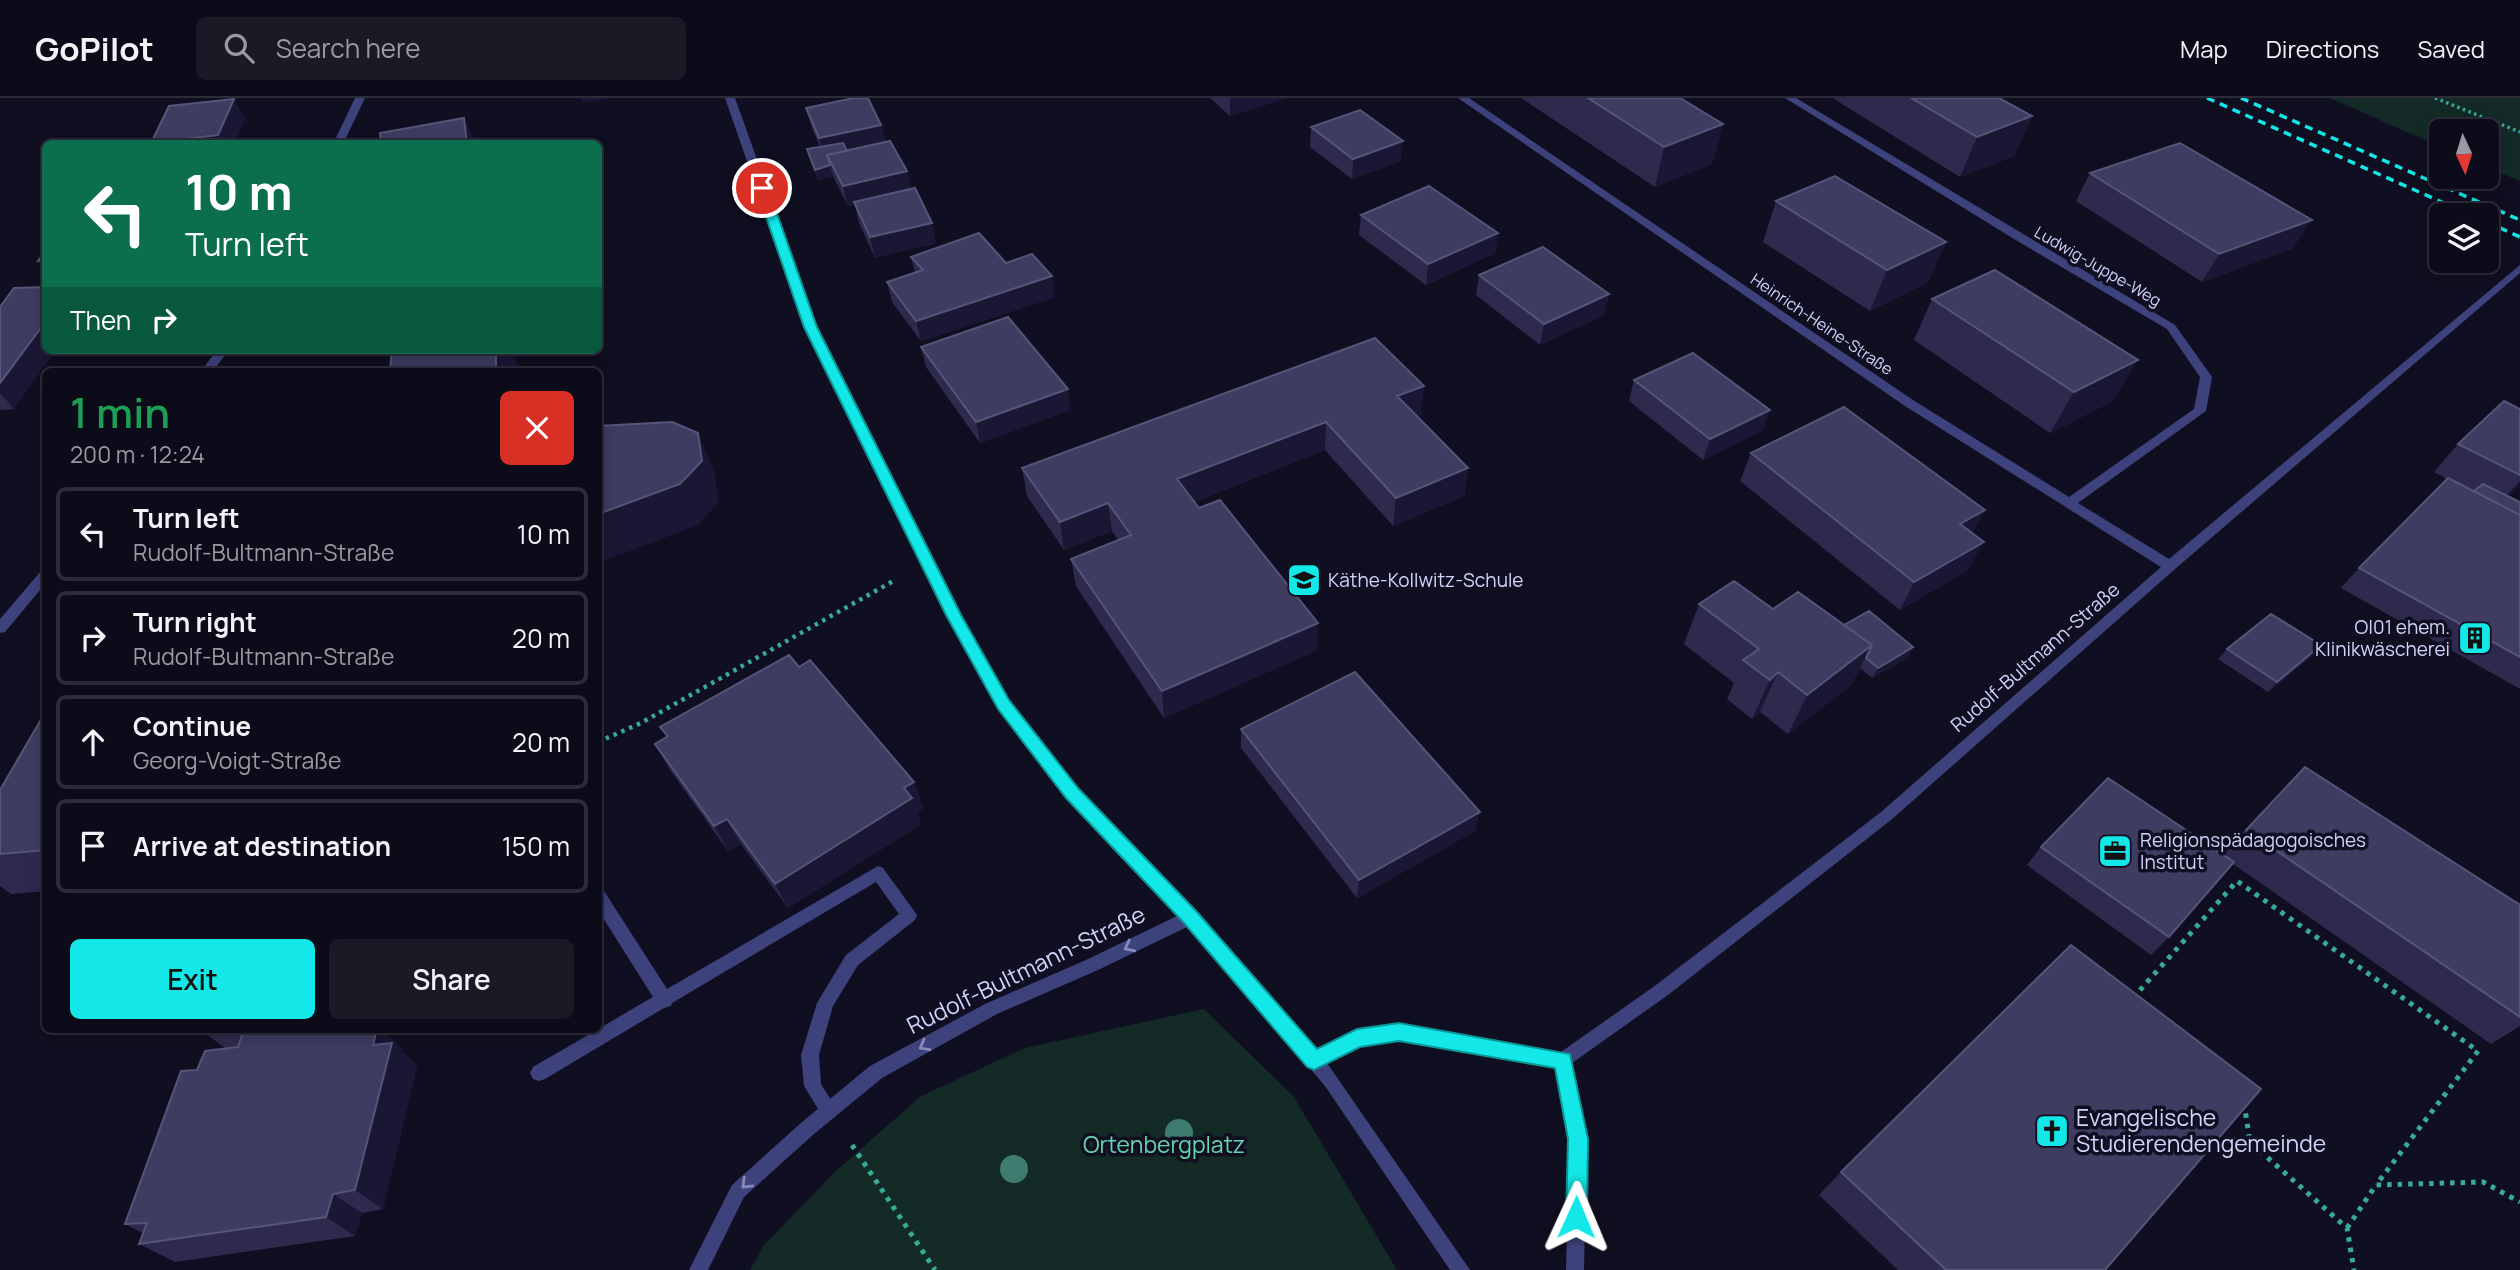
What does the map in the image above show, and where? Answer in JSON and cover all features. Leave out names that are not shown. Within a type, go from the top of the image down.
[{"type":"street","points":[[340,140],[360,98]]},
{"type":"street","points":[[730,98],[811,327],[927,562],[1004,705],[1072,793],[1191,917],[1331,1080],[1461,1270]]},
{"type":"street","name":"Heinrich-Heine-Straße","points":[[1463,98],[1909,403],[2170,566]]},
{"type":"street","name":"Ludwig-Juppe-Weg","points":[[1790,98],[2171,327],[2206,377],[2200,411],[2069,503]]},
{"type":"street","name":"Rudolf-Bultmann-Straße","points":[[1563,1060],[1662,990],[1886,816],[2170,566],[2520,268]]},
{"type":"street","points":[[209,368],[220,354]]},
{"type":"street","points":[[0,628],[42,579]]},
{"type":"street","points":[[539,1073],[878,873],[909,915],[852,960],[825,1003],[810,1055],[813,1086],[829,1111]]},
{"type":"street","points":[[602,902],[666,1000]]},
{"type":"street","name":"Rudolf-Bultmann-Straße","points":[[698,1270],[738,1191],[876,1072],[991,1009],[1092,965],[1191,917]]},
{"type":"street","points":[[1314,1061],[1357,1038],[1399,1032],[1563,1060],[1578,1139],[1575,1270]]},
{"type":"path","points":[[2435,98],[2520,132]]},
{"type":"path","points":[[602,740],[641,723],[927,562]]},
{"type":"path","points":[[2126,1006],[2237,881],[2477,1051],[2347,1228]]},
{"type":"path","points":[[2244,1099],[2250,1142],[2347,1228],[2354,1270]]},
{"type":"path","points":[[829,1111],[935,1270]]},
{"type":"path","points":[[2376,1185],[2483,1182],[2520,1202]]},
{"type":"green space","points":[[2330,98],[2520,98],[2520,181],[2499,172],[2499,119],[2429,119],[2429,142]]},
{"type":"green space","name":"Ortenbergplatz","points":[[1204,1009],[1294,1097],[1397,1270],[750,1270],[764,1245],[837,1170],[921,1096],[1025,1048]]},
{"type":"building","points":[[854,98],[868,98],[881,125],[819,138],[806,108]]},
{"type":"building","points":[[1588,98],[1680,98],[1723,124],[1664,147]]},
{"type":"building","points":[[1911,98],[1999,98],[2032,116],[1977,137]]},
{"type":"building","points":[[234,99],[218,135],[152,140],[169,106]]},
{"type":"building","points":[[1360,110],[1403,141],[1353,159],[1311,127]]},
{"type":"building","points":[[464,118],[467,140],[381,140],[380,133]]},
{"type":"building","points":[[890,141],[907,171],[843,186],[827,155]]},
{"type":"building","points":[[843,143],[847,151],[827,155],[830,165],[815,170],[807,149]]},
{"type":"building","points":[[2180,143],[2312,220],[2219,254],[2090,173]]},
{"type":"building","points":[[1835,176],[1946,242],[1887,270],[1776,201]]},
{"type":"building","points":[[1429,186],[1498,233],[1428,264],[1361,215]]},
{"type":"building","points":[[915,188],[932,223],[870,237],[854,202]]},
{"type":"building","points":[[979,233],[1006,263],[1032,254],[1052,276],[916,321],[887,282],[923,270],[911,257]]},
{"type":"building","points":[[1543,247],[1609,294],[1544,324],[1479,275]]},
{"type":"building","points":[[1995,270],[2138,360],[2074,392],[1932,299]]},
{"type":"building","points":[[42,287],[42,326],[0,383],[0,307],[14,288]]},
{"type":"building","points":[[1008,317],[1068,389],[976,422],[921,347]]},
{"type":"building","points":[[1375,338],[1424,386],[1397,396],[1468,468],[1396,498],[1326,422],[1177,479],[1199,508],[1220,500],[1318,623],[1162,691],[1071,559],[1131,535],[1108,503],[1060,522],[1022,468]]},
{"type":"building","points":[[1693,353],[1770,410],[1710,439],[1634,380]]},
{"type":"building","points":[[392,354],[496,354],[496,368],[390,368]]},
{"type":"building","points":[[2504,401],[2520,409],[2520,475],[2458,444]]},
{"type":"building","points":[[1844,407],[1985,510],[1960,524],[1984,542],[1914,582],[1751,453]]},
{"type":"building","points":[[672,422],[698,433],[702,461],[680,484],[602,513],[602,426]]},
{"type":"building","name":"O|01 ehem. Klinikwäscherei","points":[[2448,478],[2520,515],[2520,657],[2359,568]]},
{"type":"building","points":[[2483,484],[2520,502],[2520,515],[2474,491]]},
{"type":"building","points":[[1734,581],[1773,609],[1798,592],[1872,645],[1807,695],[1778,672],[1770,680],[1743,660],[1759,649],[1699,604]]},
{"type":"building","points":[[1869,611],[1913,647],[1878,668],[1866,658],[1872,645],[1844,625]]},
{"type":"building","points":[[2271,614],[2321,645],[2277,682],[2227,649]]},
{"type":"building","points":[[789,655],[799,667],[810,660],[914,782],[904,788],[912,798],[775,884],[727,819],[714,826],[655,744],[668,736],[660,727]]},
{"type":"building","points":[[1355,672],[1480,812],[1359,880],[1241,729]]},
{"type":"building","points":[[42,718],[42,850],[0,854],[0,790]]},
{"type":"building","points":[[2305,767],[2520,905],[2520,1017],[2246,830]]},
{"type":"building","points":[[2108,778],[2234,862],[2169,937],[2041,847]]},
{"type":"building","points":[[2071,945],[2261,1089],[2105,1270],[1946,1270],[1841,1172]]},
{"type":"building","points":[[243,1033],[376,1033],[373,1045],[392,1043],[355,1190],[333,1194],[326,1217],[139,1244],[147,1223],[125,1224],[181,1071],[197,1070],[205,1051],[238,1047]]},
{"type":"railway","points":[[2207,98],[2444,203]]},
{"type":"railway","points":[[2241,98],[2520,220]]},
{"type":"railway","points":[[2499,227],[2520,237]]},
{"type":"place","name":"Käthe-Kollwitz-Schule","points":[[1304,580]]},
{"type":"place","name":"O|01 ehem. Klinikwäscherei","points":[[2475,638]]},
{"type":"place","name":"Religionspädagogoisches Institut","points":[[2115,851]]},
{"type":"place","name":"Evangelische Studierendengemeinde","points":[[2052,1131]]},
{"type":"route","points":[[762,188],[811,327],[954,615],[1004,705],[1072,793],[1191,917],[1314,1061],[1357,1038],[1399,1032],[1563,1060],[1578,1139],[1576,1217]]}]
